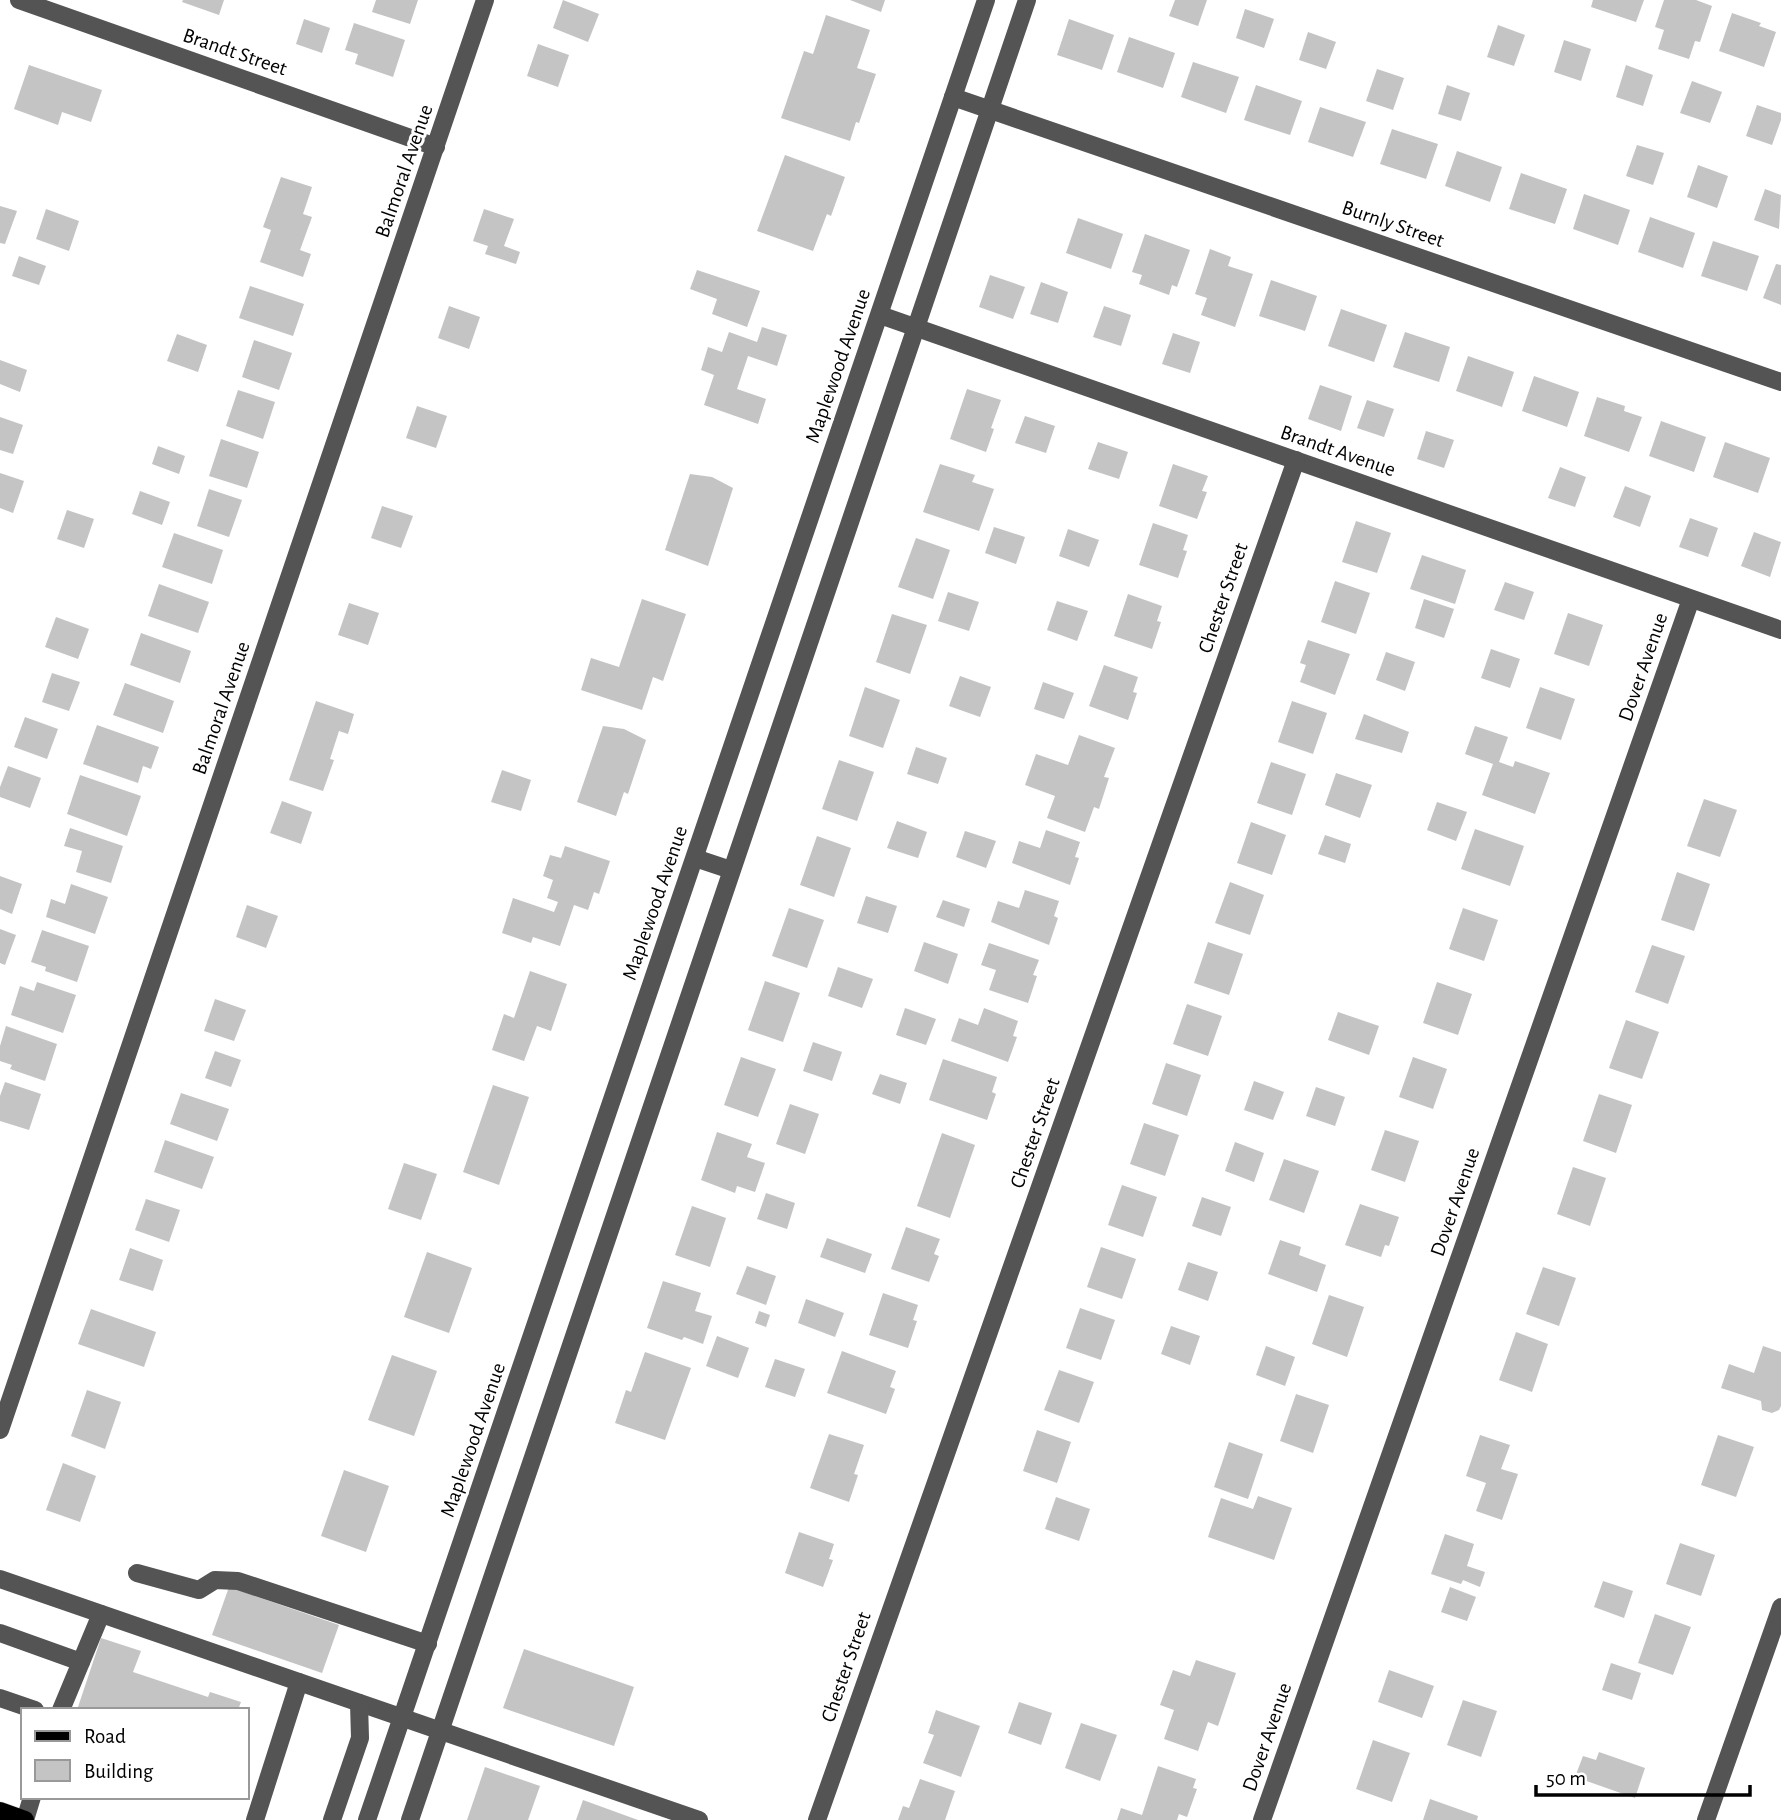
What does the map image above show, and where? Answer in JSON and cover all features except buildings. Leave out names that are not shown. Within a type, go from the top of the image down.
[{"type":"main road","points":[[0,1811],[25,1820]]},
{"type":"street","name":"Brandt Street","points":[[19,0],[436,146]]},
{"type":"street","name":"Balmoral Avenue","points":[[0,1430],[485,0]]},
{"type":"street","name":"Maplewood Avenue","points":[[367,1820],[986,0]]},
{"type":"street","points":[[410,1820],[1027,0]]},
{"type":"street","name":"Burnly Street","points":[[953,97],[1781,382]]},
{"type":"street","name":"Brandt Avenue","points":[[880,315],[1781,630]]},
{"type":"street","name":"Chester Street","points":[[817,1820],[1296,460]]},
{"type":"street","name":"Dover Avenue","points":[[1262,1820],[1691,599]]},
{"type":"street","points":[[695,858],[731,870]]},
{"type":"street","points":[[137,1573],[199,1590],[215,1580],[238,1581],[428,1644]]},
{"type":"street","points":[[0,1580],[699,1820]]},
{"type":"street","points":[[1706,1820],[1781,1607]]},
{"type":"street","points":[[62,1708],[102,1614]]},
{"type":"street","points":[[0,1633],[81,1662]]},
{"type":"street","points":[[255,1820],[299,1682]]},
{"type":"street","points":[[0,1698],[29,1708]]},
{"type":"street","points":[[332,1820],[360,1738],[359,1703]]},
{"type":"street","points":[[25,1820],[31,1799]]}]
